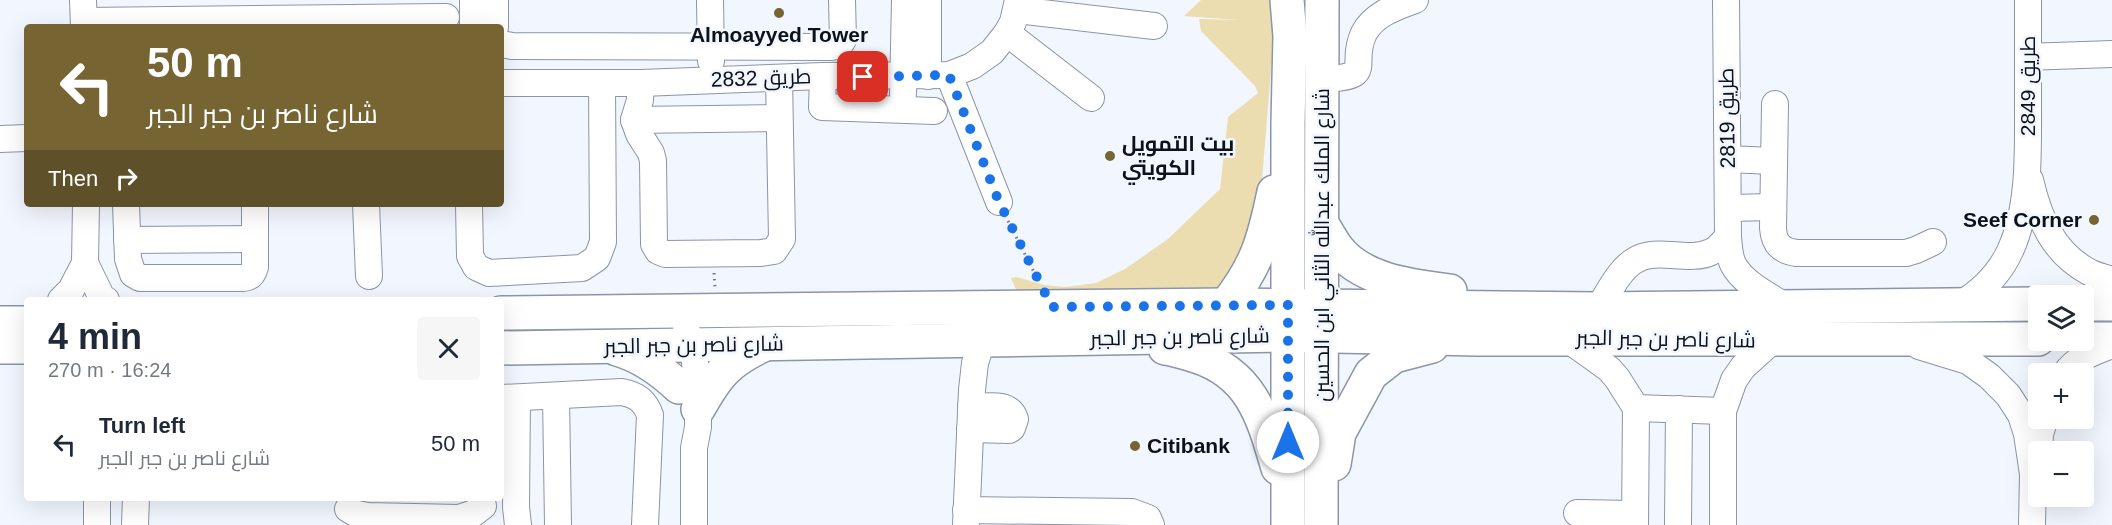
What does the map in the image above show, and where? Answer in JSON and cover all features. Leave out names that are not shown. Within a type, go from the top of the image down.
[{"type":"main road","name":"شارع الملك عبدالله الثاني ابن الحسين","points":[[1287,0],[1290,36],[1288,515]]},
{"type":"main road","name":"شارع الملك عبدالله الثاني ابن الحسين","points":[[1322,0],[1322,525]]},
{"type":"main road","points":[[1226,305],[1248,275],[1263,242],[1288,123]]},
{"type":"main road","points":[[1323,224],[1338,249],[1354,265],[1367,272],[1418,287],[1543,308]]},
{"type":"main road","name":"شارع ناصر بن جبر الجبر","points":[[1322,321],[1543,308],[1788,308],[2028,304]]},
{"type":"main road","points":[[2094,304],[2112,304]]},
{"type":"main road","name":"شارع ناصر بن جبر الجبر","points":[[504,348],[607,346],[685,329],[1052,307],[1226,305],[1288,320]]},
{"type":"main road","name":"شارع ناصر بن جبر الجبر","points":[[504,313],[685,329],[763,345],[1082,339],[1288,320],[1322,321],[1477,339],[2028,339]]},
{"type":"main road","points":[[1082,339],[1171,348],[1210,361],[1235,377],[1247,390],[1261,414],[1288,515]]},
{"type":"main road","points":[[1322,525],[1339,433],[1371,374],[1394,356],[1438,344],[1477,339]]},
{"type":"main road","points":[[2094,339],[2112,339]]},
{"type":"main road","points":[[607,346],[646,361],[663,373],[688,398],[713,380],[728,365],[763,345]]},
{"type":"street","points":[[473,0],[473,24]]},
{"type":"street","points":[[495,24],[495,0],[508,0]]},
{"type":"street","points":[[710,0],[711,80]]},
{"type":"street","points":[[504,45],[837,46],[843,40],[842,0]]},
{"type":"street","points":[[905,0],[927,76],[999,202]]},
{"type":"street","points":[[903,109],[927,76],[928,0]]},
{"type":"street","points":[[1322,79],[1349,78],[1354,74],[1359,67],[1364,34],[1368,27],[1383,14],[1415,0]]},
{"type":"street","name":"طريق 2819","points":[[1726,0],[1728,237],[1731,258],[1739,273],[1788,308]]},
{"type":"street","name":"طريق 2849","points":[[1960,304],[1982,291],[1997,273],[2010,251],[2020,219],[2028,173],[2028,0]]},
{"type":"street","points":[[1014,14],[1154,26]]},
{"type":"street","points":[[1014,14],[1091,98]]},
{"type":"street","name":"طريق 2832","points":[[504,83],[602,83],[637,98],[711,80],[823,76],[927,76],[972,66],[985,57],[992,52],[1014,14]]},
{"type":"street","points":[[84,16],[446,17]]},
{"type":"street","points":[[554,83],[555,46]]},
{"type":"street","points":[[2028,57],[2112,54]]},
{"type":"street","points":[[823,76],[822,107],[934,111]]},
{"type":"street","points":[[779,79],[780,117],[782,239],[774,250],[760,253],[665,254],[658,251],[654,244],[651,153],[639,134],[637,98],[780,117]]},
{"type":"street","points":[[469,207],[470,256],[476,267],[489,273],[582,268],[597,258],[603,242],[602,83]]},
{"type":"street","points":[[1775,104],[1773,238],[1779,246],[1787,252],[1906,253],[1933,242]]},
{"type":"street","points":[[0,139],[24,138]]},
{"type":"street","points":[[1728,159],[1773,160]]},
{"type":"street","name":"طريق 2849","points":[[2028,173],[2044,227],[2068,256],[2090,272],[2112,280]]},
{"type":"street","points":[[64,297],[71,290],[85,263],[86,207]]},
{"type":"street","points":[[126,207],[129,267],[133,274],[140,278],[248,278],[255,267],[255,207]]},
{"type":"street","points":[[366,207],[369,276]]},
{"type":"street","points":[[1729,207],[1773,207]]},
{"type":"street","points":[[1598,309],[1634,260],[1653,255],[1708,254],[1728,237]]},
{"type":"street","points":[[127,240],[255,238]]},
{"type":"street","points":[[85,263],[102,297]]},
{"type":"street","points":[[685,329],[688,398],[685,428],[694,448],[694,525]]},
{"type":"street","points":[[1566,338],[1609,369],[1636,408],[1635,519],[1577,513]]},
{"type":"street","points":[[1897,339],[1968,361],[1989,376],[2008,395],[2021,415],[2029,441]]},
{"type":"street","points":[[1723,525],[1723,411],[1738,374],[1773,340]]},
{"type":"street","points":[[969,341],[975,363],[967,462],[966,518],[1132,512],[1148,518],[1151,525]]},
{"type":"street","points":[[967,462],[964,457],[962,365],[969,341]]},
{"type":"street","points":[[2074,363],[2087,354],[2112,345]]},
{"type":"street","points":[[518,525],[509,398],[622,392],[641,398],[650,416],[645,525]]},
{"type":"street","points":[[556,396],[558,525]]},
{"type":"street","points":[[1636,408],[1723,411]]},
{"type":"street","points":[[1678,525],[1679,409]]},
{"type":"street","points":[[97,501],[97,525]]},
{"type":"street","points":[[135,525],[136,501]]},
{"type":"street","points":[[348,511],[362,516],[386,507],[447,508],[464,517],[481,510]]},
{"type":"street","points":[[2032,525],[2033,507]]},
{"type":"path","points":[[999,202],[1052,307]]},
{"type":"shaded area","points":[[1201,0],[1273,0],[1275,22],[1262,180],[1254,227],[1228,282],[1211,293],[1018,294],[1011,278],[1017,277],[1044,285],[1066,287],[1096,283],[1125,269],[1168,239],[1220,189],[1228,117],[1258,93],[1255,86],[1201,31],[1199,19],[1238,20],[1184,16]]},
{"type":"place","name":"Almoayyed Tower","points":[[779,13]]},
{"type":"place","name":"بيت التمويل الكويتي","points":[[1110,156]]},
{"type":"place","name":"Seef Corner","points":[[2094,220]]},
{"type":"place","name":"Citibank","points":[[1135,446]]},
{"type":"route","points":[[863,77],[949,75],[999,202],[1052,307],[1288,305],[1288,442]]}]
